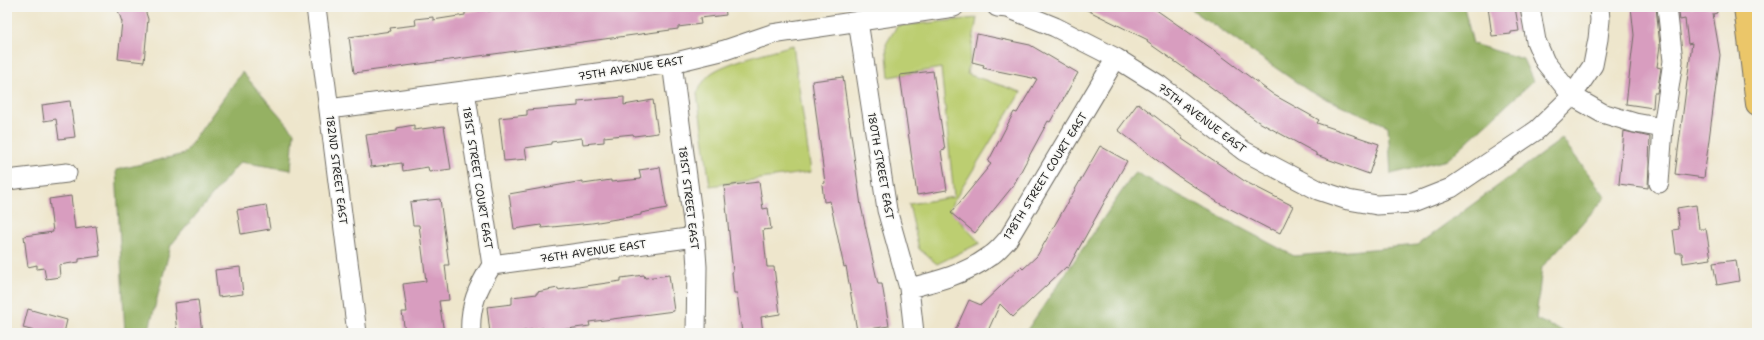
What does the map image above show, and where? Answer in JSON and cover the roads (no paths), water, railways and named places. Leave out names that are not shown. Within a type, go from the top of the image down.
[{"type":"main road","points":[[1745,7],[1757,104]]},
{"type":"street","name":"182ND STREET EAST","points":[[316,7],[357,333]]},
{"type":"street","name":"75TH AVENUE EAST","points":[[329,109],[672,63],[725,50],[772,34],[954,7]]},
{"type":"street","name":"75TH AVENUE EAST","points":[[997,7],[1008,8],[1055,28],[1116,58],[1159,85],[1244,151],[1318,190],[1348,200],[1377,205],[1413,203],[1451,188],[1537,130],[1572,96],[1592,65],[1598,39],[1600,20],[1599,7]]},
{"type":"street","points":[[1530,7],[1536,41],[1545,62],[1572,96],[1602,113],[1635,123],[1663,128]]},
{"type":"street","points":[[1659,183],[1663,128],[1674,61],[1667,7]]},
{"type":"street","name":"180TH STREET EAST","points":[[858,21],[887,210],[909,288],[914,333]]},
{"type":"street","name":"178TH STREET COURT EAST","points":[[909,288],[945,279],[968,270],[992,256],[1008,239],[1116,58]]},
{"type":"street","name":"181ST STREET EAST","points":[[672,63],[695,237],[697,267],[696,333]]},
{"type":"street","name":"181ST STREET COURT EAST","points":[[465,91],[492,265]]},
{"type":"street","points":[[7,180],[67,172]]},
{"type":"street","name":"76TH AVENUE EAST","points":[[492,265],[695,237]]},
{"type":"street","points":[[471,333],[470,320],[475,296],[481,282],[492,265]]}]
